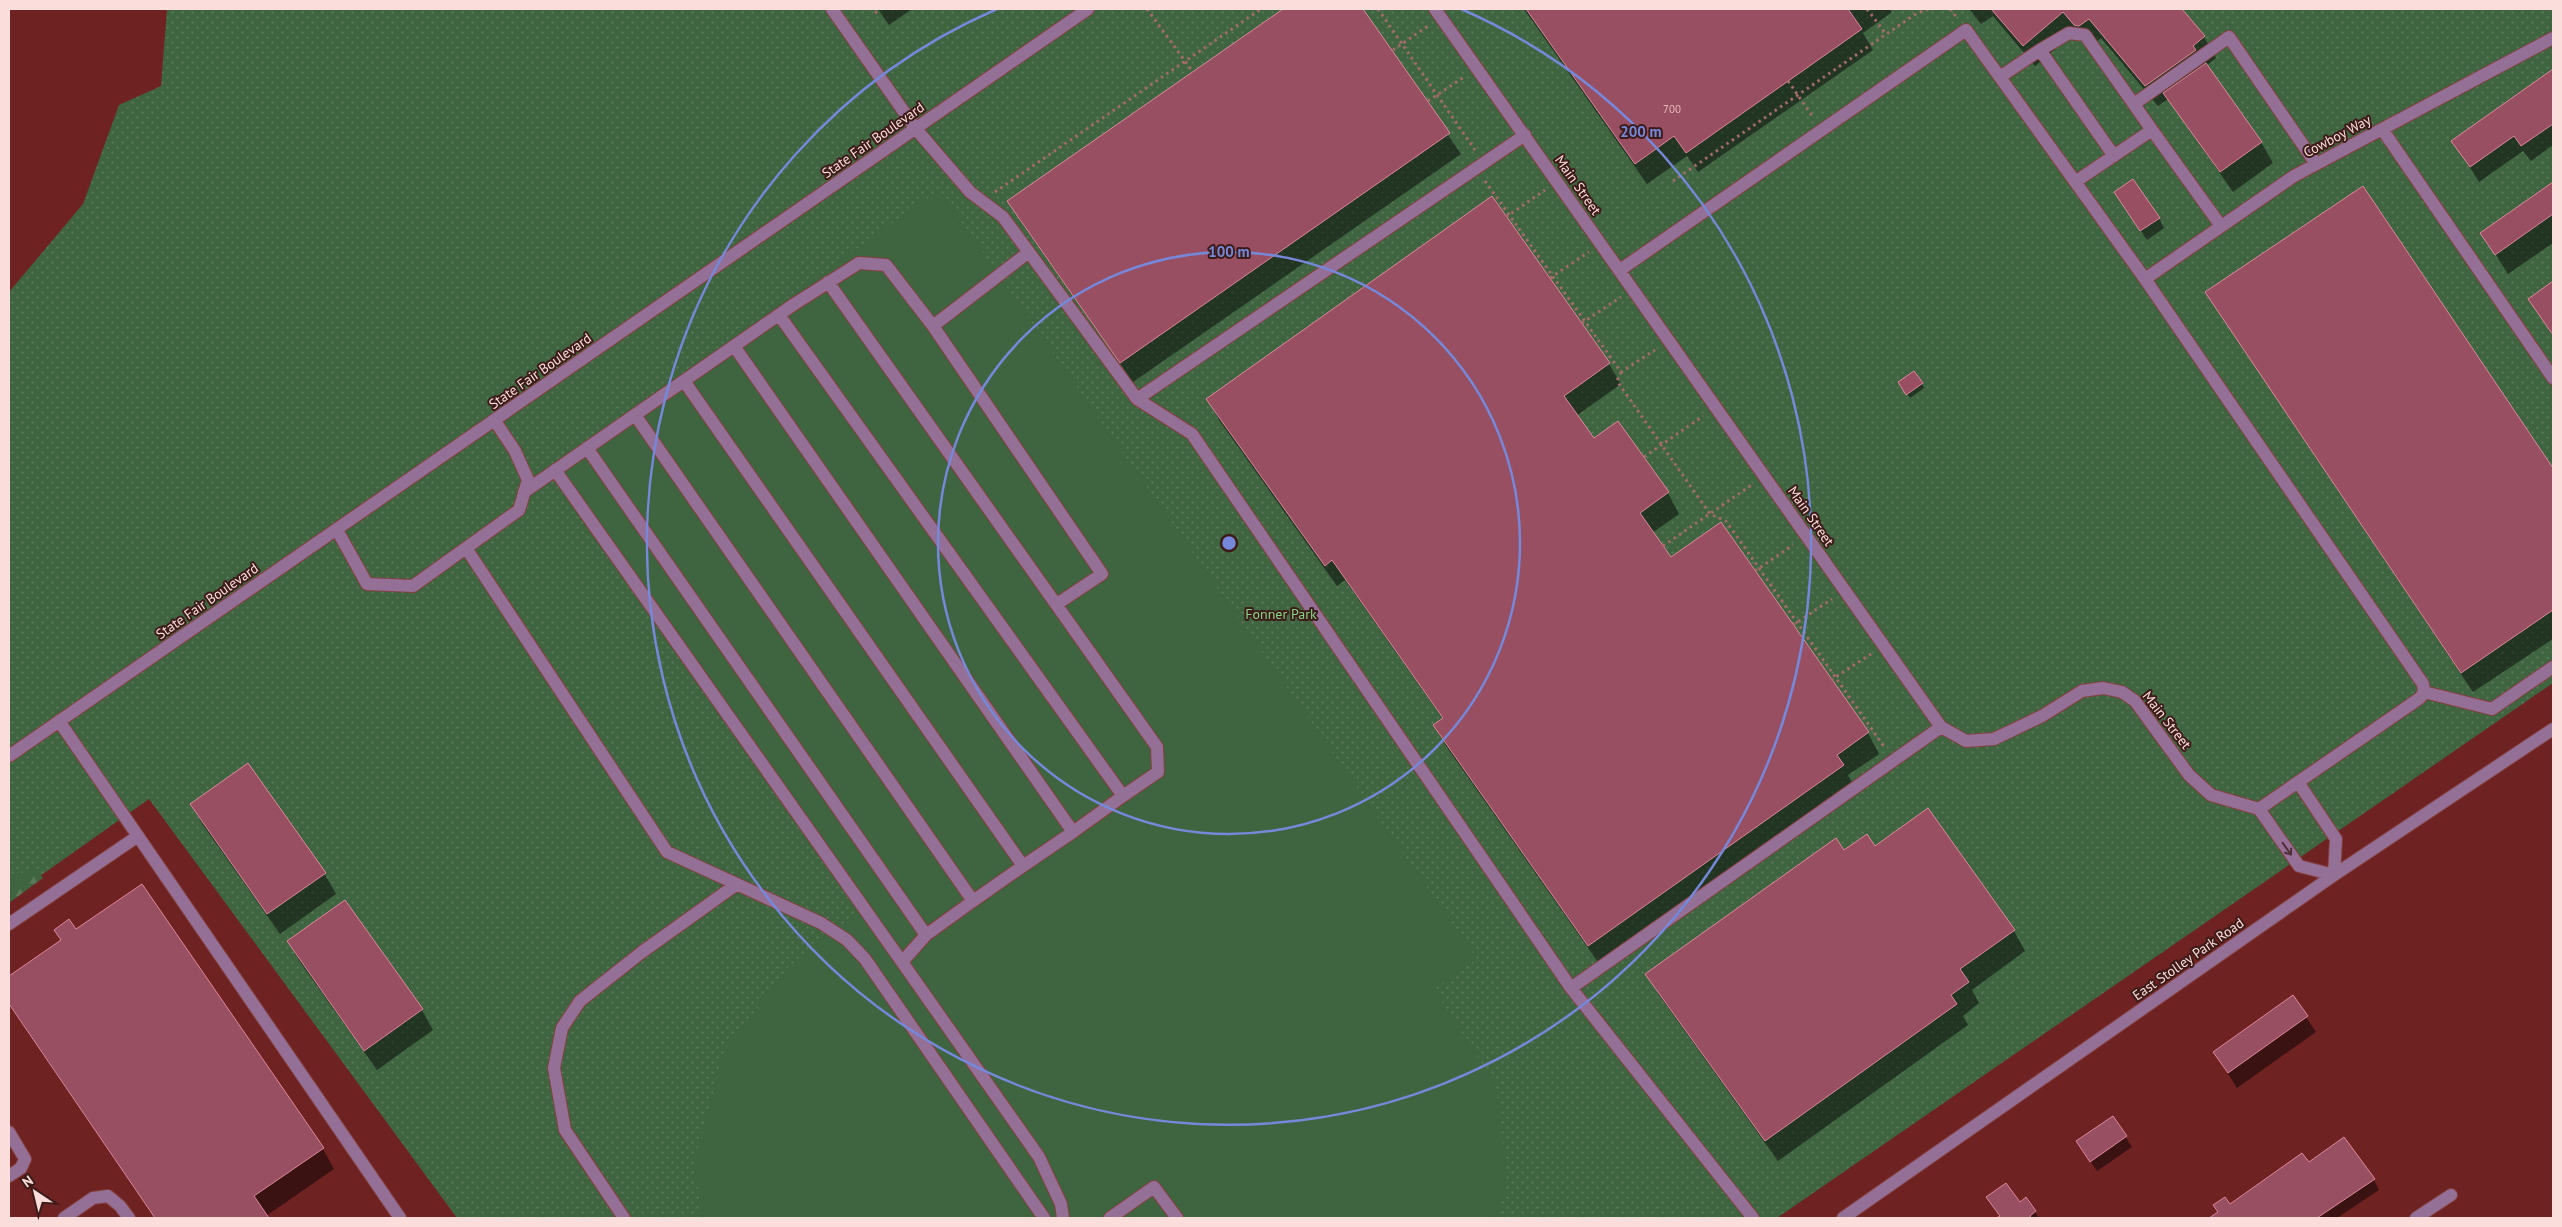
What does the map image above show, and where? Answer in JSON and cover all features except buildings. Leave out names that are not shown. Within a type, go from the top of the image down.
[{"type":"street","points":[[832,9],[940,160],[982,201],[1003,216],[1137,399],[1192,434],[1571,988],[1753,1218]]},
{"type":"street","name":"State Fair Boulevard","points":[[9,756],[1088,9]]},
{"type":"street","name":"Main Street","points":[[1438,13],[1941,727],[1966,741],[1994,739],[2042,716],[2082,691],[2103,688],[2122,692],[2135,701],[2189,775],[2211,795],[2259,809]]},
{"type":"street","points":[[1620,270],[1966,30],[2145,279],[2423,684],[2424,692],[2420,698],[2298,782],[2259,809],[2299,866],[2334,875],[2336,839],[2298,782]]},
{"type":"street","points":[[2000,77],[2069,33],[2085,35],[2221,226]]},
{"type":"street","points":[[2134,104],[2229,37],[2316,164]]},
{"type":"street","name":"Cowboy Way","points":[[2145,279],[2294,176],[2553,38]]},
{"type":"street","points":[[2040,50],[2114,156]]},
{"type":"street","points":[[2382,129],[2553,378]]},
{"type":"street","points":[[2075,182],[2152,130]]},
{"type":"street","points":[[1137,399],[1525,134]]},
{"type":"street","points":[[933,326],[1029,252]]},
{"type":"street","points":[[524,492],[828,282],[859,263],[886,266],[933,326],[1102,574],[1057,604]]},
{"type":"street","points":[[828,282],[1157,747],[1158,772],[926,934],[902,962]]},
{"type":"street","points":[[779,315],[1123,796]]},
{"type":"street","points":[[734,346],[1072,832]]},
{"type":"street","points":[[684,381],[1024,866]]},
{"type":"street","points":[[635,415],[973,901]]},
{"type":"street","points":[[337,530],[367,584],[413,586],[518,510],[528,480],[515,451],[495,421]]},
{"type":"street","points":[[587,448],[926,934]]},
{"type":"street","points":[[555,470],[1039,1157],[1061,1204],[1063,1218]]},
{"type":"street","points":[[466,548],[668,852],[821,923],[847,940],[865,960],[1044,1218]]},
{"type":"street","points":[[2424,692],[2492,709],[2553,667]]},
{"type":"street","points":[[59,721],[400,1218]]},
{"type":"street","points":[[1571,988],[1941,727]]},
{"type":"street","name":"East Stolley Park Road","points":[[1843,1218],[2334,875],[2553,729]]},
{"type":"street","points":[[9,924],[138,836]]},
{"type":"street","points":[[624,1218],[565,1130],[554,1068],[562,1028],[580,1001],[642,952],[737,884]]},
{"type":"street","points":[[9,1132],[25,1159],[21,1168],[9,1176]]},
{"type":"street","points":[[1110,1218],[1154,1187],[1177,1218]]},
{"type":"street","points":[[2416,1218],[2451,1195]]},
{"type":"street","points":[[64,1218],[93,1198],[108,1196],[120,1206],[129,1218]]},
{"type":"path","points":[[875,13],[880,9]]},
{"type":"path","points":[[1147,9],[1193,72]]},
{"type":"path","points":[[982,201],[1184,60],[1261,9]]},
{"type":"path","points":[[1378,9],[1437,94],[1508,216],[1621,372]]},
{"type":"path","points":[[1868,9],[1886,34]]},
{"type":"path","points":[[1672,181],[1917,13],[1929,9]]},
{"type":"path","points":[[1393,50],[1438,13]]},
{"type":"path","points":[[1428,101],[1477,68]]},
{"type":"path","points":[[1788,81],[1822,130]]},
{"type":"path","points":[[1508,216],[1558,181]]},
{"type":"path","points":[[1552,278],[1602,244]]},
{"type":"path","points":[[1583,322],[1634,289]]},
{"type":"path","points":[[1669,340],[1621,372],[1616,381],[1710,514],[1726,522],[1797,622],[1833,678],[1893,760]]},
{"type":"path","points":[[1644,457],[1716,407]]},
{"type":"path","points":[[1663,546],[1764,475]]},
{"type":"path","points":[[1755,571],[1807,535]]},
{"type":"path","points":[[1793,625],[1845,590]]},
{"type":"path","points":[[1833,678],[1884,645]]},
{"type":"green space","name":"Fonner Park","points":[[167,9],[2553,9],[2553,683],[1777,1218],[457,1218],[149,799],[9,898],[9,292],[83,204],[119,105],[161,86]]},
{"type":"green space","points":[[939,190],[1477,959],[1434,989],[1496,1086],[1507,1181],[1497,1218],[702,1218],[694,1161],[725,1050],[789,967],[863,908],[549,469]]},
{"type":"green space","points":[[33,865],[43,878],[9,903],[9,883]]}]
